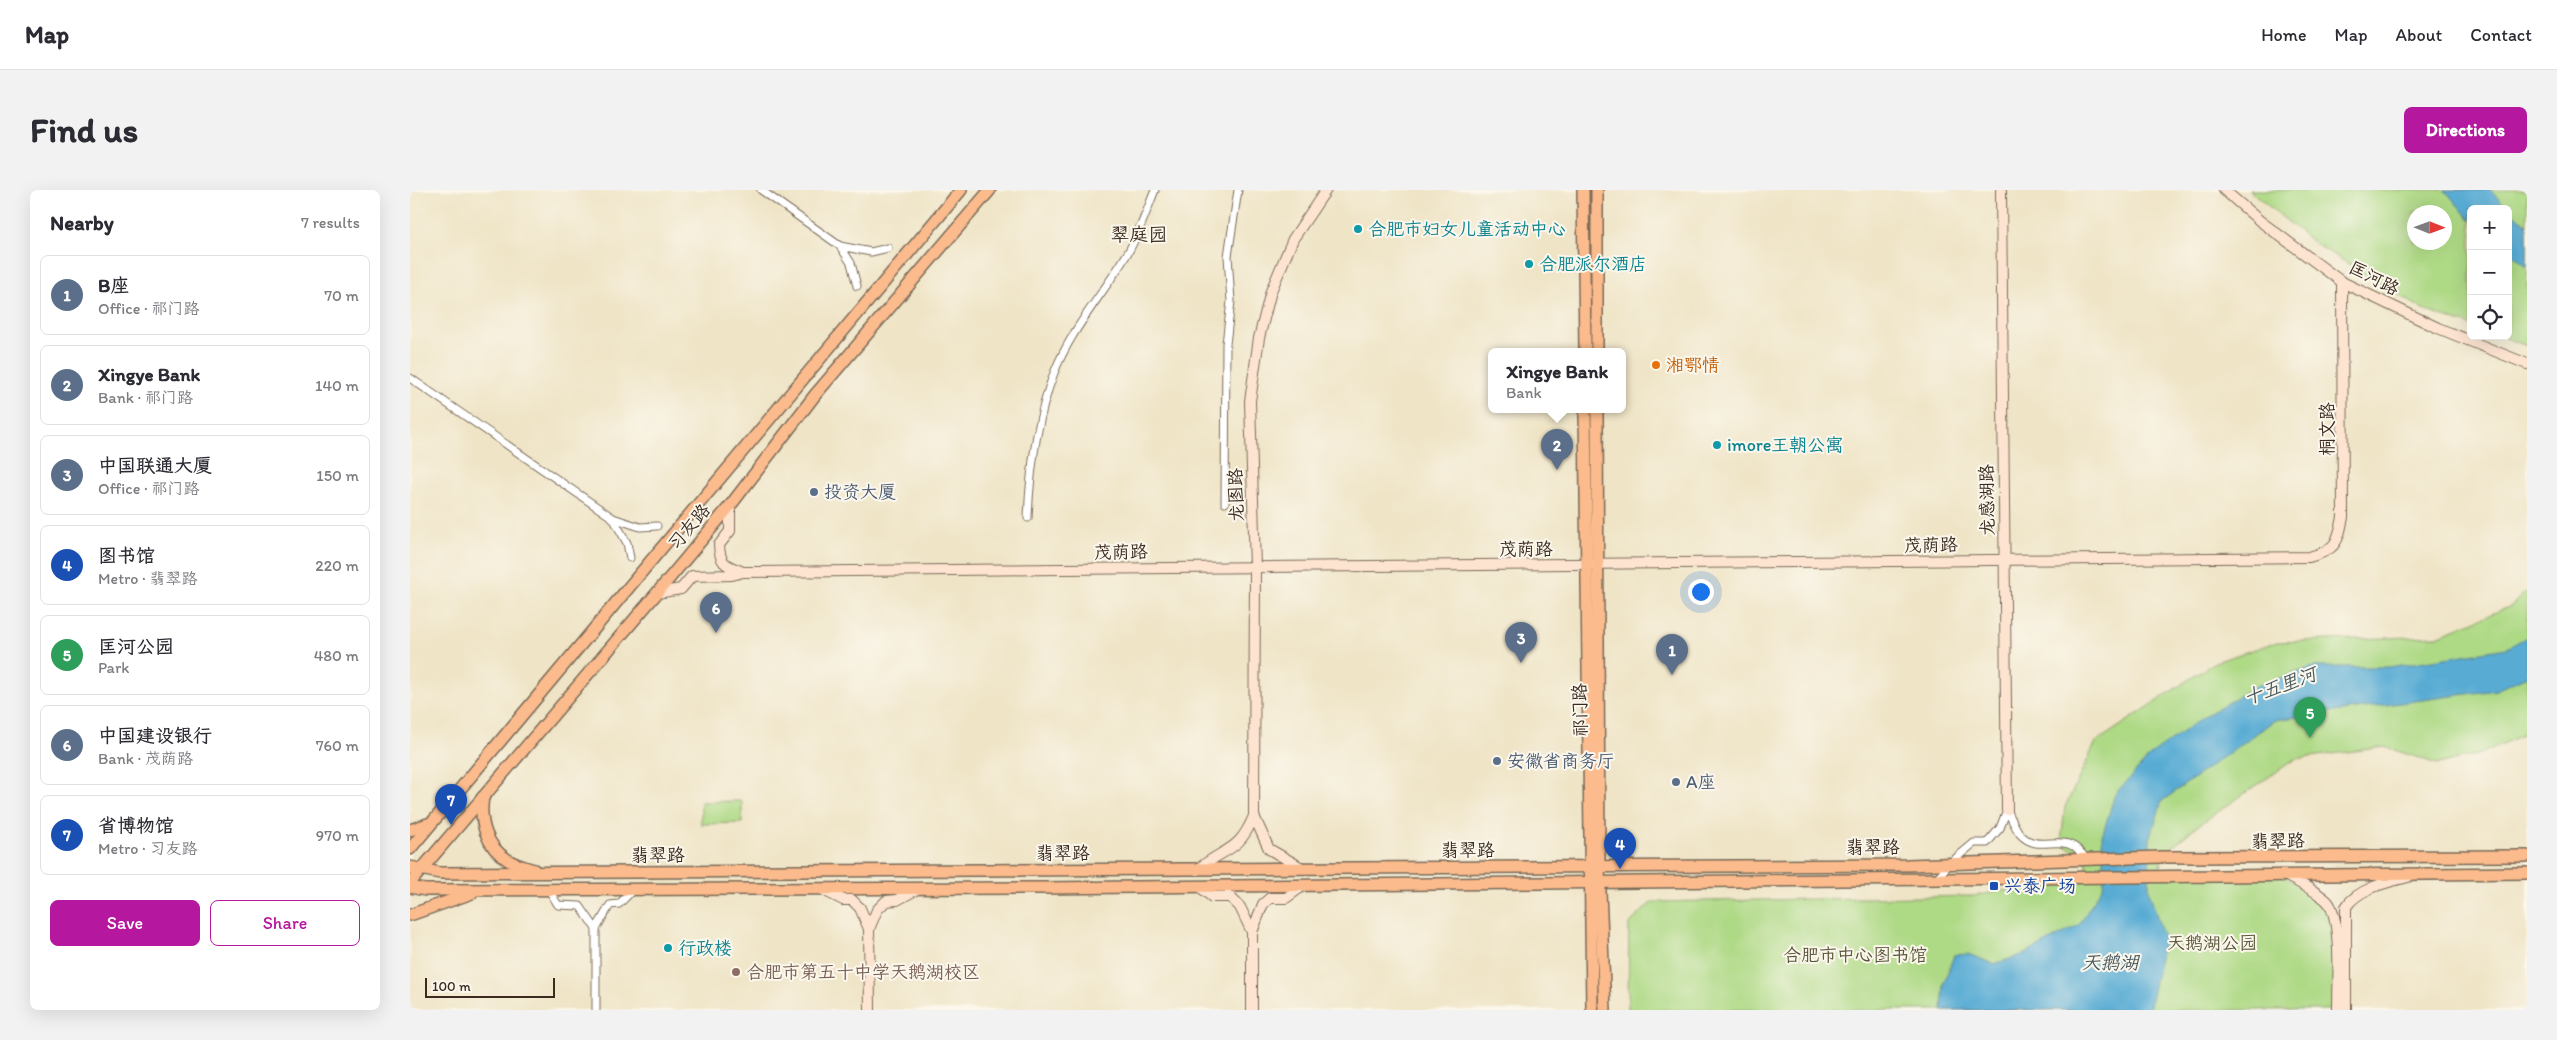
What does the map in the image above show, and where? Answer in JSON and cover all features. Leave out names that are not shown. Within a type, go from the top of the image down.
[{"type":"main road","name":"习友路","points":[[410,849],[961,190]]},
{"type":"main road","name":"习友路","points":[[410,883],[416,868],[483,797],[657,593],[730,506],[815,395],[990,190]]},
{"type":"main road","points":[[1583,190],[1585,348]]},
{"type":"main road","points":[[1597,348],[1598,190]]},
{"type":"main road","name":"祁门路","points":[[1585,413],[1592,565],[1594,867],[1592,1010]]},
{"type":"main road","name":"祁门路","points":[[1592,565],[1597,413]]},
{"type":"main road","points":[[483,797],[482,821],[490,845],[507,860],[540,873]]},
{"type":"main road","points":[[410,830],[432,822]]},
{"type":"main road","name":"翡翠路","points":[[416,868],[440,873],[1198,870],[1950,864],[2161,857],[2527,856]]},
{"type":"main road","name":"翡翠路","points":[[410,887],[423,890],[821,889],[2527,873]]},
{"type":"main road","name":"祁门路","points":[[1594,882],[1605,1010]]},
{"type":"main road","points":[[410,915],[482,890]]},
{"type":"street","points":[[761,190],[840,246],[851,263],[857,286]]},
{"type":"street","points":[[1028,518],[1030,476],[1044,407],[1054,372],[1076,330],[1129,251],[1143,222],[1155,190]]},
{"type":"street","points":[[1225,503],[1226,336],[1230,301],[1228,256],[1238,190]]},
{"type":"street","name":"龙图路","points":[[1254,816],[1255,567],[1250,401],[1259,338],[1271,291],[1293,239],[1326,190]]},
{"type":"street","name":"龙感湖路","points":[[2001,190],[2007,810]]},
{"type":"street","name":"匡河路","points":[[2224,190],[2260,221],[2342,282],[2438,328],[2527,364]]},
{"type":"street","points":[[840,246],[871,252],[888,248]]},
{"type":"street","name":"桐文路","points":[[2309,557],[2325,553],[2339,541],[2343,517],[2342,282]]},
{"type":"street","points":[[410,378],[613,518],[640,527],[657,526]]},
{"type":"street","points":[[730,506],[730,531],[719,545],[720,558],[726,566],[743,572]]},
{"type":"street","points":[[613,518],[627,543],[630,558]]},
{"type":"street","name":"茂荫路","points":[[657,593],[681,589],[692,576],[732,575],[743,572],[2309,557]]},
{"type":"street","points":[[2007,810],[2020,834],[2032,843],[2067,842],[2078,848],[2086,859]]},
{"type":"street","points":[[1937,878],[1974,843],[1987,843],[2000,828],[2007,810]]},
{"type":"street","points":[[1254,816],[1269,849],[1303,869]]},
{"type":"street","points":[[1198,870],[1210,859],[1231,850],[1246,835],[1254,816]]},
{"type":"street","points":[[2346,1010],[2346,907],[2352,897],[2385,883],[2426,874]]},
{"type":"street","points":[[2285,875],[2326,900],[2334,910],[2337,942],[2338,1010]]},
{"type":"street","points":[[1252,1010],[1252,932],[1262,904],[1270,898],[1286,898],[1304,885]]},
{"type":"street","points":[[1198,886],[1212,897],[1230,897],[1240,908],[1252,932]]},
{"type":"street","points":[[869,928],[877,910],[886,901],[897,900],[919,888]]},
{"type":"street","points":[[596,1010],[596,929],[610,905],[619,904],[634,889]]},
{"type":"street","points":[[821,889],[843,900],[852,900],[860,908],[869,928],[870,1010]]},
{"type":"street","points":[[549,890],[558,905],[580,906],[596,929]]},
{"type":"green space","points":[[2249,190],[2527,190],[2527,346],[2511,340],[2512,205],[2467,205],[2467,325],[2424,310],[2314,243]]},
{"type":"green space","points":[[2527,591],[2527,733],[2480,754],[2438,764],[2385,747],[2295,759],[2193,829],[2161,857],[2160,875],[2285,875],[2334,910],[2338,1010],[1628,1010],[1629,924],[1652,902],[1973,896],[2088,876],[2086,859],[2061,843],[2065,807],[2096,742],[2215,662],[2277,642],[2437,636],[2511,606]]},
{"type":"green space","points":[[742,801],[742,823],[701,824],[701,802]]},
{"type":"water","points":[[2445,190],[2490,190],[2504,205],[2467,205],[2467,216]]},
{"type":"water","points":[[2512,212],[2527,225],[2527,266],[2512,254]]},
{"type":"water","name":"天鹅湖","points":[[2527,637],[2527,676],[2496,690],[2275,720],[2162,801],[2150,839],[2149,891],[2164,939],[2149,1010],[1942,1010],[1944,983],[1954,955],[1968,954],[1994,964],[2025,954],[2079,925],[2104,884],[2102,836],[2115,794],[2152,754],[2206,715],[2256,686],[2313,667],[2389,667],[2507,648]]},
{"type":"place","name":"合肥市妇女儿童活动中心","points":[[1358,229]]},
{"type":"place","name":"合肥派尔酒店","points":[[1529,264]]},
{"type":"place","name":"湘鄂情","points":[[1656,365]]},
{"type":"place","name":"imore王朝公寓","points":[[1717,445]]},
{"type":"place","name":"Xingye Bank","points":[[1557,470]]},
{"type":"place","name":"投资大厦","points":[[814,492]]},
{"type":"place","name":"中国建设银行","points":[[716,633]]},
{"type":"place","name":"中国联通大厦","points":[[1521,663]]},
{"type":"place","name":"B座","points":[[1672,675]]},
{"type":"place","name":"匡河公园","points":[[2310,738]]},
{"type":"place","name":"安徽省商务厅","points":[[1497,761]]},
{"type":"place","name":"A座","points":[[1676,782]]},
{"type":"place","name":"省博物馆","points":[[451,825]]},
{"type":"place","name":"图书馆","points":[[1620,869]]},
{"type":"place","name":"兴泰广场","points":[[1994,886]]},
{"type":"place","name":"行政楼","points":[[668,948]]},
{"type":"place","name":"合肥市第五十中学天鹅湖校区","points":[[736,972]]},
{"type":"district","name":"翠庭园","points":[[1139,234]]},
{"type":"water label","name":"十五里河","points":[[2280,686]]},
{"type":"park label","name":"天鹅湖公园","points":[[2212,943]]},
{"type":"park label","name":"合肥市中心图书馆","points":[[1855,955]]}]
